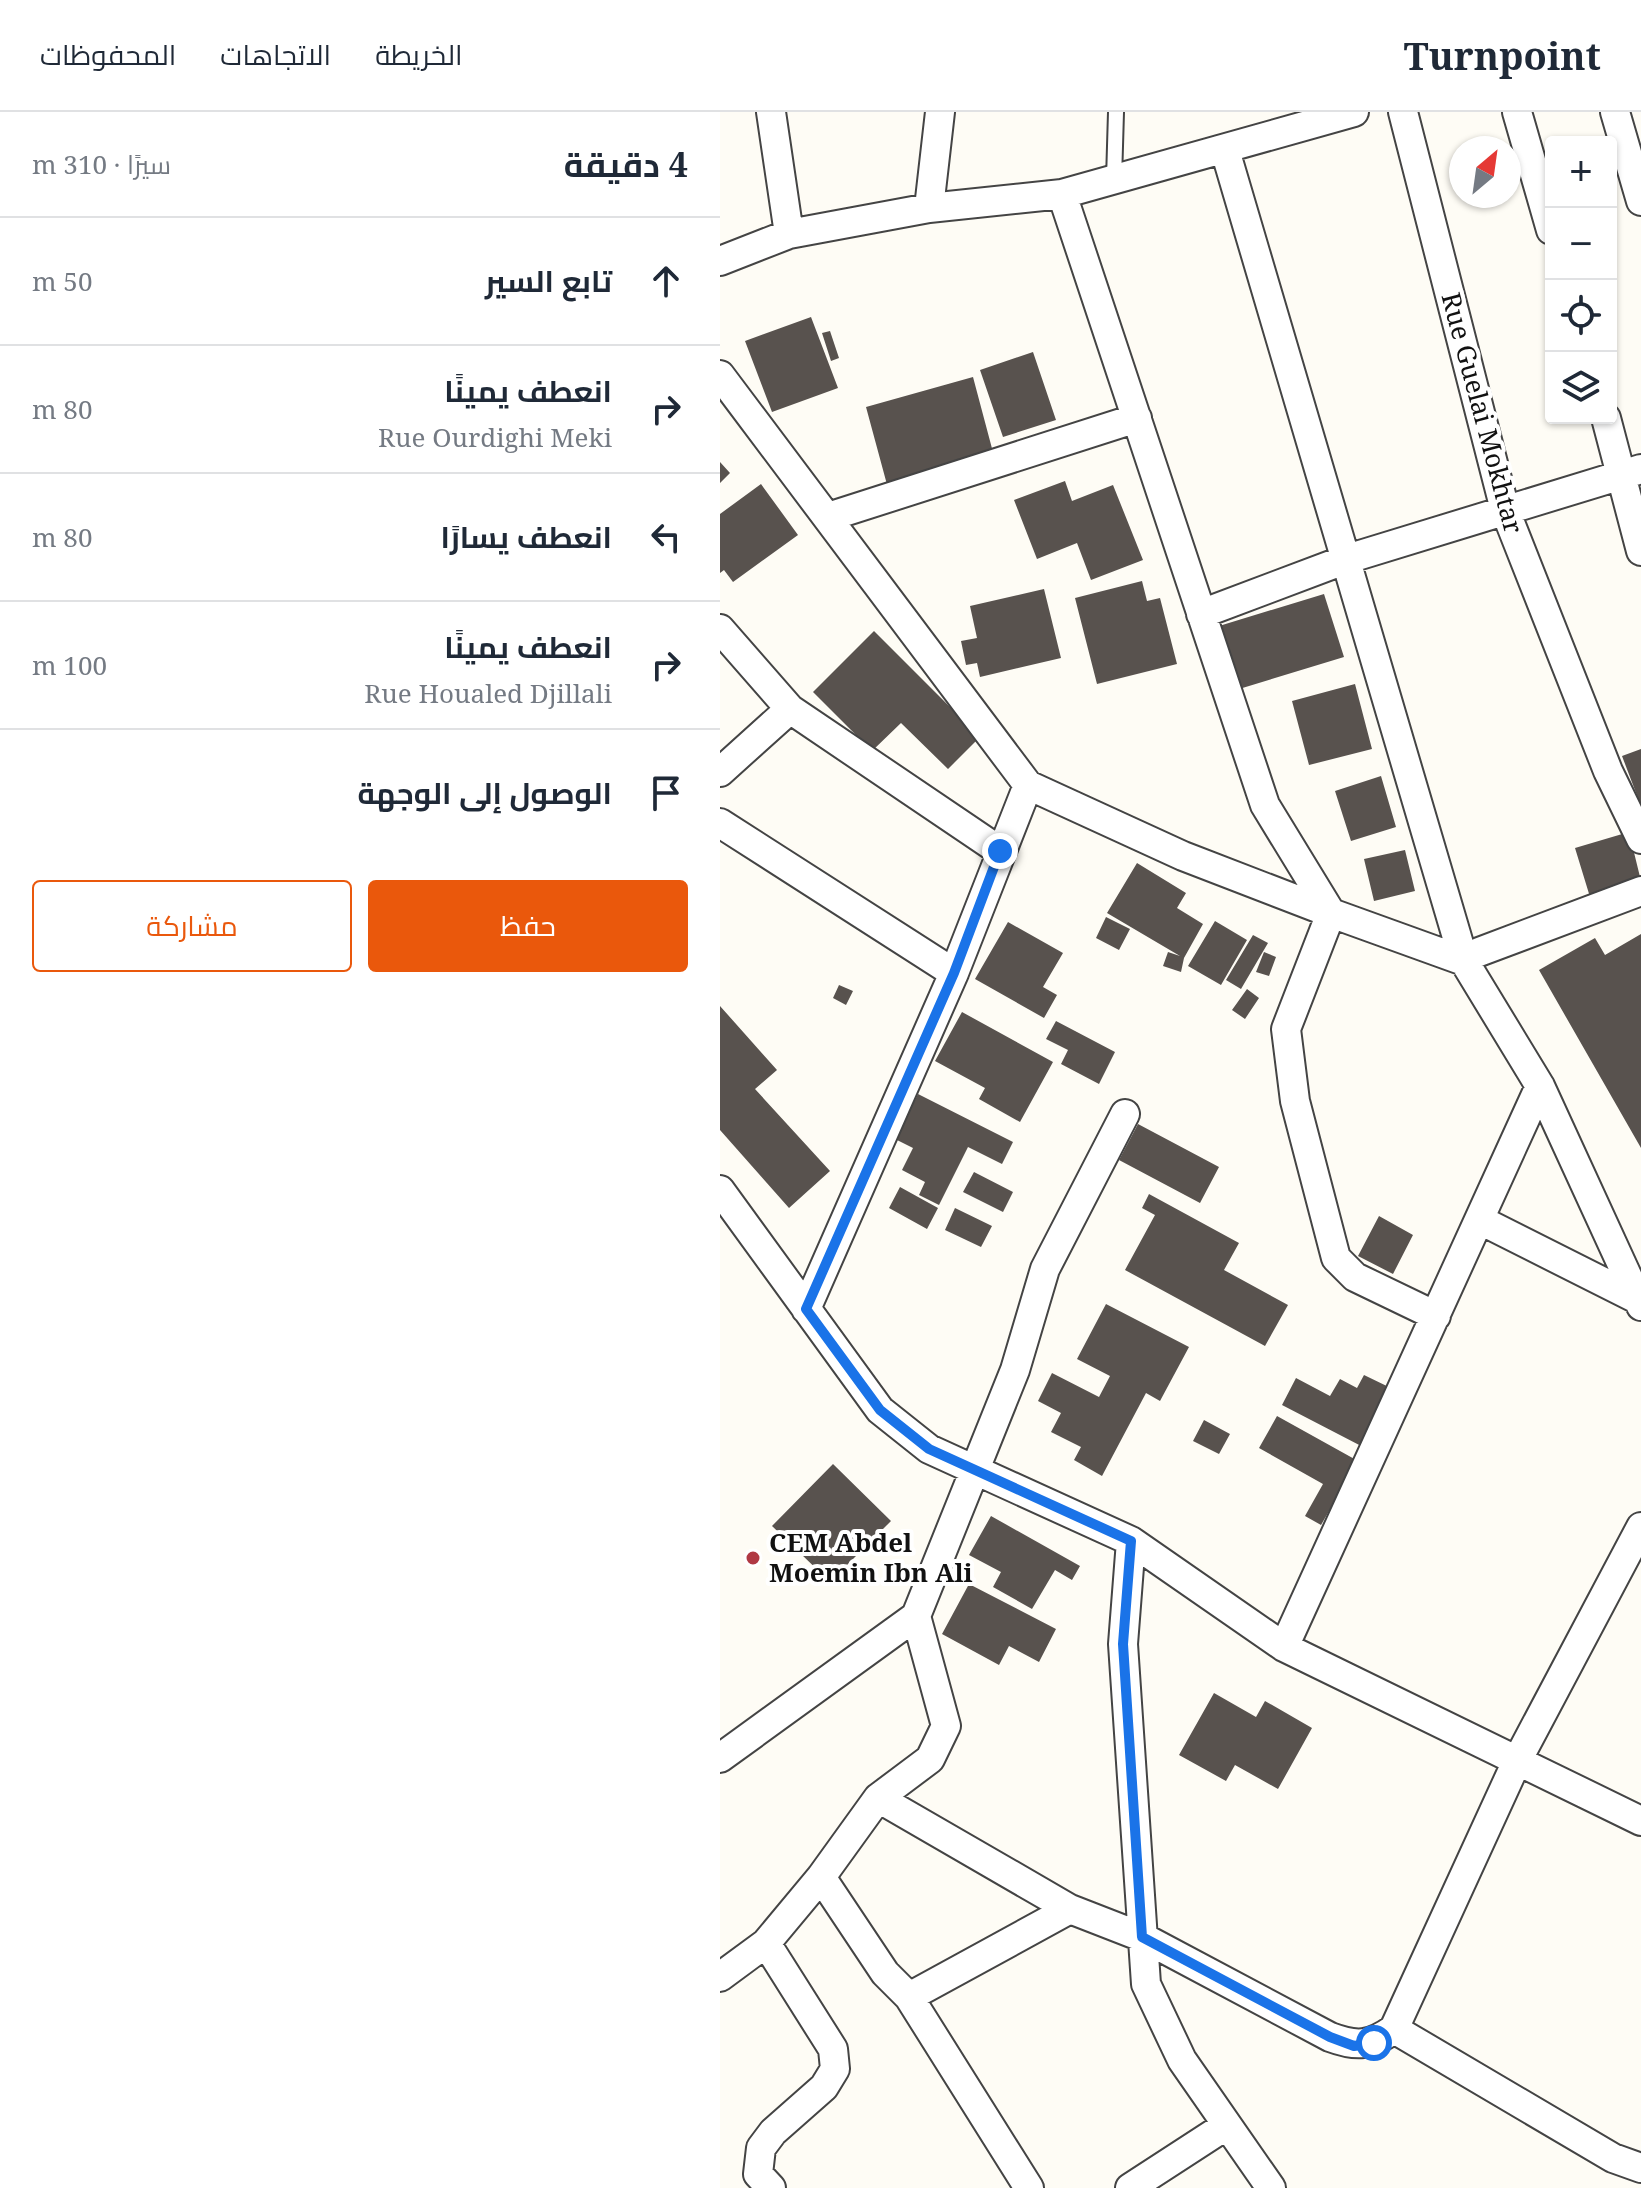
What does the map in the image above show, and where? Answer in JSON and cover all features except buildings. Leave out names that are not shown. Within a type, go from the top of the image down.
[{"type":"street","points":[[771,112],[789,234]]},
{"type":"street","points":[[929,208],[940,112]]},
{"type":"street","points":[[720,261],[789,234],[929,208],[1062,194],[1354,112]]},
{"type":"street","name":"Rue Guelai Mokhtar","points":[[1403,112],[1505,510],[1608,771],[1641,839]]},
{"type":"street","points":[[1517,112],[1545,209]]},
{"type":"street","points":[[1615,112],[1641,201]]},
{"type":"street","points":[[1225,150],[1347,559],[1471,957],[1540,1086],[1640,1303]]},
{"type":"street","points":[[1062,194],[1265,805],[1331,913]]},
{"type":"street","points":[[720,375],[1028,785],[1183,856],[1331,913],[1471,957],[1641,891]]},
{"type":"street","points":[[828,517],[1137,418]]},
{"type":"street","points":[[1609,424],[1632,472],[1641,551]]},
{"type":"street","points":[[1201,614],[1347,559],[1632,472]]},
{"type":"street","points":[[720,629],[790,709],[1000,851]]},
{"type":"street","points":[[720,772],[790,709]]},
{"type":"street","points":[[806,1309],[954,973],[1028,785]]},
{"type":"street","points":[[720,823],[954,973]]},
{"type":"street","points":[[1331,913],[1286,1029],[1295,1101],[1336,1258],[1355,1277],[1436,1316]]},
{"type":"street","points":[[1284,1647],[1540,1086]]},
{"type":"street","points":[[720,1758],[916,1616],[977,1471],[1015,1370],[1045,1269],[1125,1114]]},
{"type":"street","points":[[720,1190],[880,1410],[929,1449],[1131,1541],[1284,1647],[1641,1821]]},
{"type":"street","points":[[1480,1220],[1640,1303]]},
{"type":"street","points":[[878,1798],[1070,1909],[1142,1937],[1330,2037],[1354,2046],[1374,2043],[1394,2029],[1517,1761],[1641,1527]]},
{"type":"street","points":[[1131,1541],[1123,1644],[1146,1984],[1182,2060],[1271,2188]]},
{"type":"street","points":[[720,1977],[766,1943],[821,1877],[878,1798],[930,1759],[946,1726],[916,1616]]},
{"type":"street","points":[[821,1877],[885,1973],[909,1997],[1029,2188]]},
{"type":"street","points":[[909,1997],[1070,1909]]},
{"type":"street","points":[[766,1943],[833,2049],[835,2069],[824,2087],[773,2132],[761,2148],[758,2174],[771,2188]]},
{"type":"street","points":[[1394,2029],[1613,2158],[1641,2168]]},
{"type":"street","points":[[1130,2188],[1227,2125]]},
{"type":"lane","points":[[1114,180],[1116,112]]},
{"type":"place","name":"CEM Abdel Moemin Ibn Ali","points":[[753,1558]]},
{"type":"route","points":[[1000,851],[954,973],[806,1309],[880,1410],[929,1449],[1131,1541],[1123,1644],[1142,1937],[1330,2037],[1354,2046],[1374,2043]]}]
